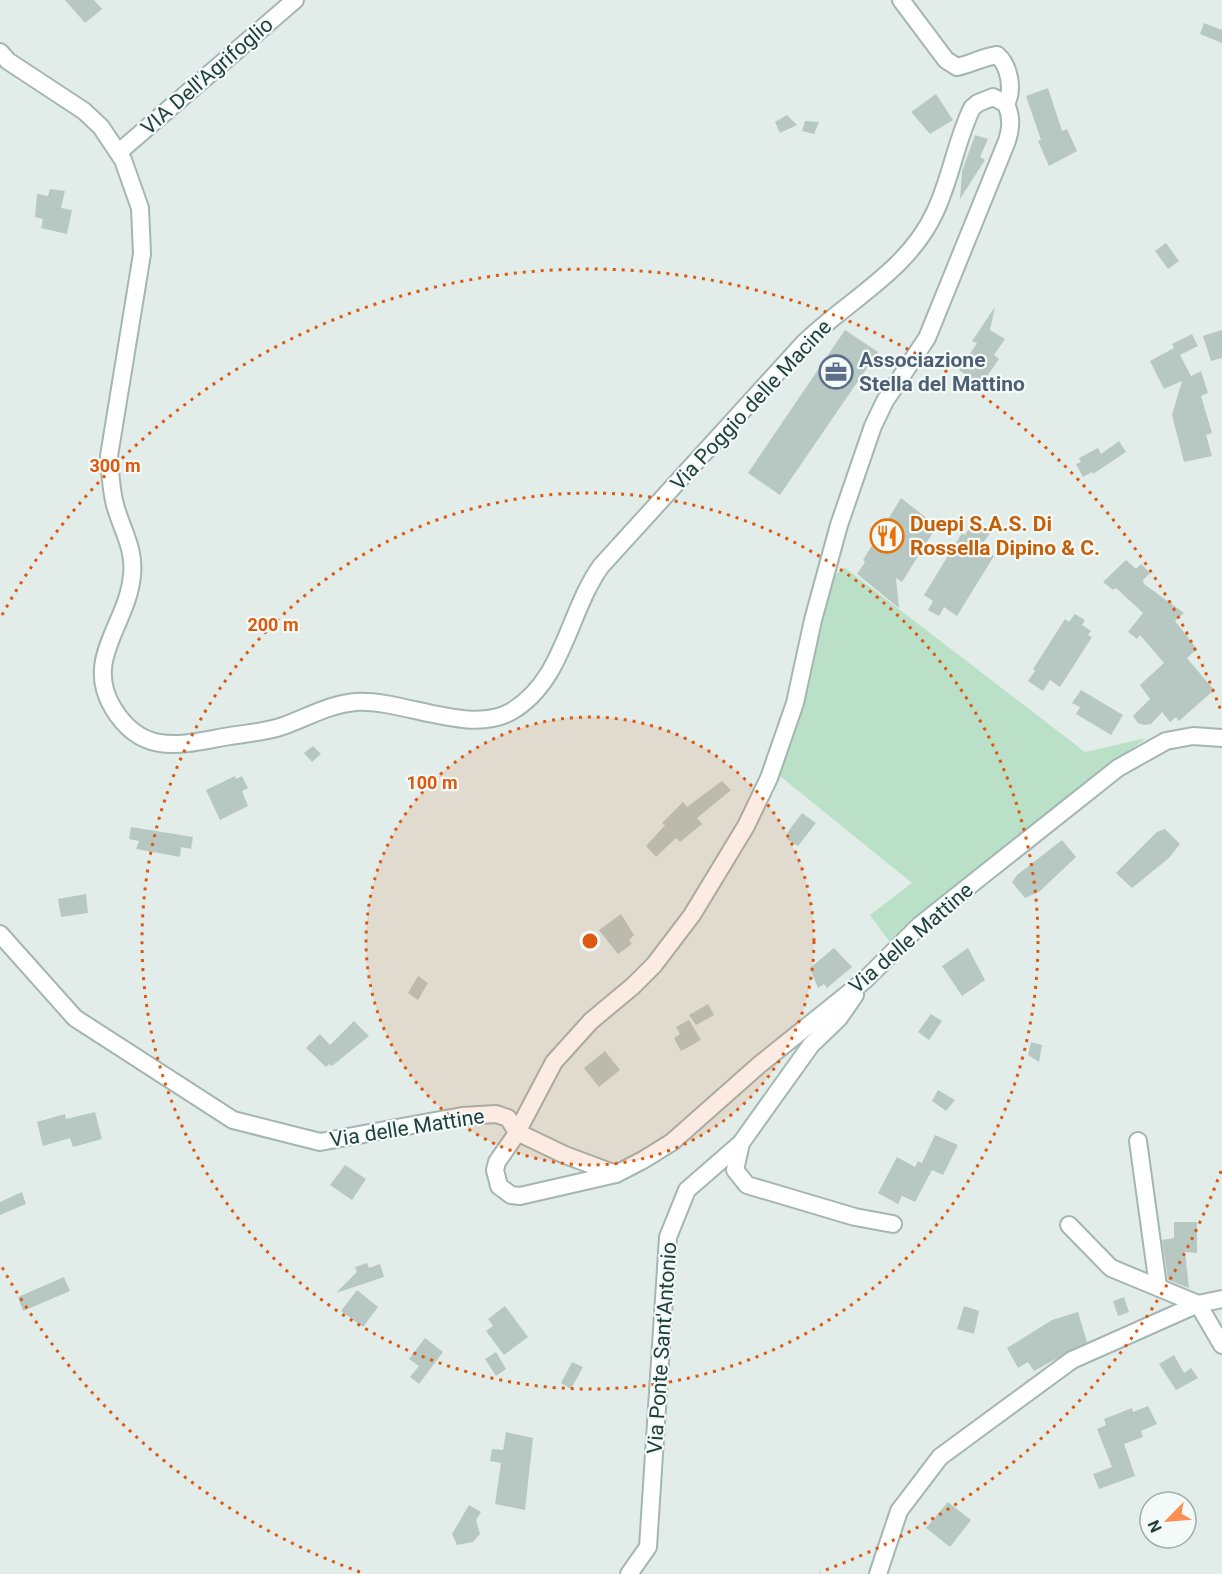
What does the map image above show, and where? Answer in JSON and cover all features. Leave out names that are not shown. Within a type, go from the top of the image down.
[{"type":"street","name":"VIA Dell'Agrifoglio","points":[[118,152],[295,0]]},
{"type":"street","points":[[516,1134],[543,1081],[567,1045],[654,965],[692,915],[730,853],[769,777],[795,703],[813,620],[838,525],[873,426],[885,401],[927,338],[944,301],[956,264],[1007,141],[1011,121],[1006,104],[1010,96],[1004,61],[997,55],[986,56],[972,64],[957,67],[946,60],[901,0]]},
{"type":"street","name":"Via Poggio delle Macine","points":[[0,52],[8,61],[84,111],[118,152],[135,190],[143,226],[141,264],[109,456],[110,483],[116,507],[129,540],[132,576],[129,592],[101,670],[102,682],[112,708],[133,731],[145,740],[176,746],[268,730],[348,703],[378,702],[465,719],[479,719],[509,713],[523,704],[546,678],[559,657],[583,593],[601,566],[804,343],[823,325],[872,288],[899,261],[935,212],[972,108],[978,103],[993,98],[1006,104]]},
{"type":"street","name":"Via delle Mattine","points":[[516,1134],[497,1162],[495,1170],[499,1185],[512,1195],[520,1196],[583,1184],[616,1174],[672,1142],[759,1065],[865,980],[920,926],[1027,838],[1118,768],[1166,741],[1193,736],[1222,738]]},
{"type":"street","name":"Via delle Mattine","points":[[0,934],[75,1018],[233,1119],[320,1142],[462,1116],[496,1114],[507,1118],[516,1134],[616,1174]]},
{"type":"street","name":"Via Ponte Sant'Antonio","points":[[629,1574],[648,1547],[668,1236],[687,1190],[741,1143],[811,1045],[838,1018],[865,980]]},
{"type":"street","points":[[1138,1141],[1158,1286]]},
{"type":"street","name":"Via Ponte Sant'Antonio","points":[[741,1143],[735,1158],[735,1170],[747,1185],[855,1217],[893,1224]]},
{"type":"street","points":[[1069,1225],[1111,1268],[1198,1304],[1222,1345]]},
{"type":"street","points":[[878,1574],[899,1511],[940,1457],[1072,1360],[1198,1304],[1222,1299]]},
{"type":"green space","points":[[844,567],[1085,752],[1146,738],[889,941],[870,915],[912,883],[780,776],[829,581]]},
{"type":"building","points":[[65,0],[94,0],[102,9],[85,23]]},
{"type":"building","points":[[1204,23],[1222,30],[1222,43],[1200,34]]},
{"type":"building","points":[[1048,88],[1062,131],[1067,129],[1077,151],[1049,166],[1038,141],[1041,140],[1026,96]]},
{"type":"building","points":[[936,94],[953,120],[930,134],[911,112]]},
{"type":"building","points":[[787,115],[797,125],[780,133],[775,122]]},
{"type":"building","points":[[805,121],[819,122],[814,134],[802,131]]},
{"type":"building","points":[[975,135],[988,139],[980,157],[985,160],[960,199],[962,171]]},
{"type":"building","points":[[50,189],[65,191],[61,208],[72,210],[67,234],[41,228],[43,219],[35,217],[37,194],[48,196]]},
{"type":"building","points":[[1166,243],[1179,261],[1168,269],[1155,251]]},
{"type":"building","points":[[995,307],[990,330],[1005,339],[994,355],[999,359],[981,385],[959,370],[977,343],[972,341]]},
{"type":"building","points":[[845,330],[878,352],[780,495],[748,473]]},
{"type":"building","points":[[1222,330],[1222,358],[1211,361],[1203,336]]},
{"type":"building","points":[[1192,334],[1198,346],[1180,355],[1191,376],[1201,371],[1208,393],[1201,396],[1212,433],[1206,435],[1212,456],[1184,462],[1172,415],[1182,381],[1164,389],[1150,361],[1174,348],[1172,344]]},
{"type":"building","points":[[1119,441],[1126,452],[1093,474],[1092,472],[1083,477],[1076,464],[1081,462],[1079,458],[1098,448],[1101,454]]},
{"type":"building","points":[[901,498],[937,526],[902,582],[896,578],[899,608],[857,574],[865,562],[863,560]]},
{"type":"building","points":[[974,521],[991,532],[980,547],[994,556],[957,616],[944,607],[939,616],[928,610],[933,601],[924,595],[962,533],[965,535]]},
{"type":"building","points":[[1126,560],[1136,569],[1141,564],[1150,573],[1143,580],[1144,584],[1184,613],[1175,621],[1197,649],[1187,658],[1214,690],[1179,721],[1176,717],[1170,722],[1162,712],[1151,724],[1144,725],[1138,723],[1133,716],[1150,699],[1140,685],[1164,663],[1140,635],[1137,639],[1128,632],[1143,613],[1116,588],[1113,590],[1103,582]]},
{"type":"building","points":[[1075,614],[1085,620],[1082,625],[1091,631],[1088,635],[1092,637],[1060,687],[1050,680],[1043,691],[1028,681],[1035,671],[1033,669],[1065,619],[1069,622]]},
{"type":"building","points":[[1081,690],[1123,715],[1111,735],[1076,714],[1080,707],[1072,703]]},
{"type":"building","points":[[313,746],[321,754],[312,762],[304,753]]},
{"type":"building","points":[[235,776],[236,779],[242,776],[248,788],[242,791],[248,806],[220,820],[206,790]]},
{"type":"building","points":[[722,781],[731,790],[697,818],[702,824],[680,842],[676,838],[656,857],[646,846],[665,825],[662,823],[683,802],[687,807]]},
{"type":"building","points":[[802,813],[816,823],[798,846],[787,839],[790,835],[787,833]]},
{"type":"building","points":[[131,827],[193,837],[191,849],[181,847],[180,857],[136,849],[139,841],[129,839]]},
{"type":"building","points":[[1165,829],[1180,844],[1169,858],[1132,888],[1116,873],[1157,832]]},
{"type":"building","points":[[1062,840],[1076,857],[1039,892],[1025,898],[1012,882],[1017,875]]},
{"type":"building","points":[[86,894],[88,913],[61,917],[58,899]]},
{"type":"building","points":[[621,914],[634,935],[629,940],[632,944],[618,954],[599,930]]},
{"type":"building","points":[[834,948],[852,967],[827,988],[824,984],[818,988],[810,968]]},
{"type":"building","points":[[968,948],[985,980],[962,996],[942,966]]},
{"type":"building","points":[[418,976],[428,983],[418,1000],[408,993]]},
{"type":"building","points":[[708,1004],[714,1015],[696,1025],[689,1015]]},
{"type":"building","points":[[931,1014],[942,1021],[929,1040],[918,1032]]},
{"type":"building","points":[[689,1020],[701,1040],[681,1051],[674,1038],[680,1034],[676,1027]]},
{"type":"building","points":[[354,1021],[369,1036],[332,1066],[329,1064],[326,1067],[306,1048],[320,1034],[330,1045]]},
{"type":"building","points":[[1031,1042],[1042,1045],[1039,1062],[1028,1055]]},
{"type":"building","points":[[605,1051],[620,1070],[599,1087],[584,1068]]},
{"type":"building","points":[[938,1090],[955,1100],[946,1111],[932,1101]]},
{"type":"building","points":[[95,1112],[102,1139],[73,1147],[70,1138],[43,1146],[37,1122],[65,1114],[66,1119]]},
{"type":"building","points":[[935,1135],[958,1145],[943,1175],[932,1170],[915,1202],[902,1196],[898,1204],[878,1193],[897,1157],[915,1167],[918,1161],[922,1163]]},
{"type":"building","points":[[345,1165],[366,1179],[352,1200],[330,1185]]},
{"type":"building","points":[[22,1192],[26,1204],[0,1215],[0,1202]]},
{"type":"building","points":[[1174,1222],[1197,1222],[1197,1253],[1185,1252],[1189,1288],[1168,1280],[1162,1240],[1174,1238]]},
{"type":"building","points":[[367,1263],[369,1268],[380,1264],[384,1277],[336,1293],[357,1272],[355,1267]]},
{"type":"building","points":[[64,1277],[70,1291],[23,1311],[18,1297]]},
{"type":"building","points":[[357,1290],[378,1307],[363,1327],[341,1311]]},
{"type":"building","points":[[1124,1297],[1129,1312],[1118,1316],[1113,1301]]},
{"type":"building","points":[[505,1306],[528,1337],[504,1355],[486,1331],[493,1326],[488,1319]]},
{"type":"building","points":[[964,1306],[979,1311],[974,1334],[957,1329]]},
{"type":"building","points":[[1078,1312],[1087,1342],[1034,1371],[1028,1362],[1018,1368],[1007,1348],[1052,1320]]},
{"type":"building","points":[[425,1338],[443,1352],[419,1384],[410,1377],[419,1366],[409,1359]]},
{"type":"building","points":[[496,1352],[506,1369],[496,1376],[485,1359]]},
{"type":"building","points":[[1174,1355],[1184,1373],[1191,1368],[1198,1378],[1176,1390],[1159,1364]]},
{"type":"building","points":[[572,1362],[583,1367],[571,1389],[561,1383]]},
{"type":"building","points":[[1148,1406],[1157,1424],[1141,1431],[1143,1437],[1124,1444],[1135,1476],[1099,1489],[1093,1474],[1112,1467],[1097,1429],[1106,1425],[1104,1419],[1132,1408],[1133,1412]]},
{"type":"building","points":[[506,1432],[533,1438],[525,1510],[495,1504],[501,1463],[490,1461],[492,1449],[503,1450]]},
{"type":"building","points":[[948,1502],[971,1520],[950,1547],[926,1528]]},
{"type":"building","points":[[469,1505],[481,1512],[476,1520],[480,1534],[473,1542],[457,1545],[452,1534]]},
{"type":"place","name":"Associazione Stella del Mattino","points":[[836,372]]},
{"type":"place","name":"Duepi S.A.S. Di Rossella Dipino & C.","points":[[887,536]]}]
